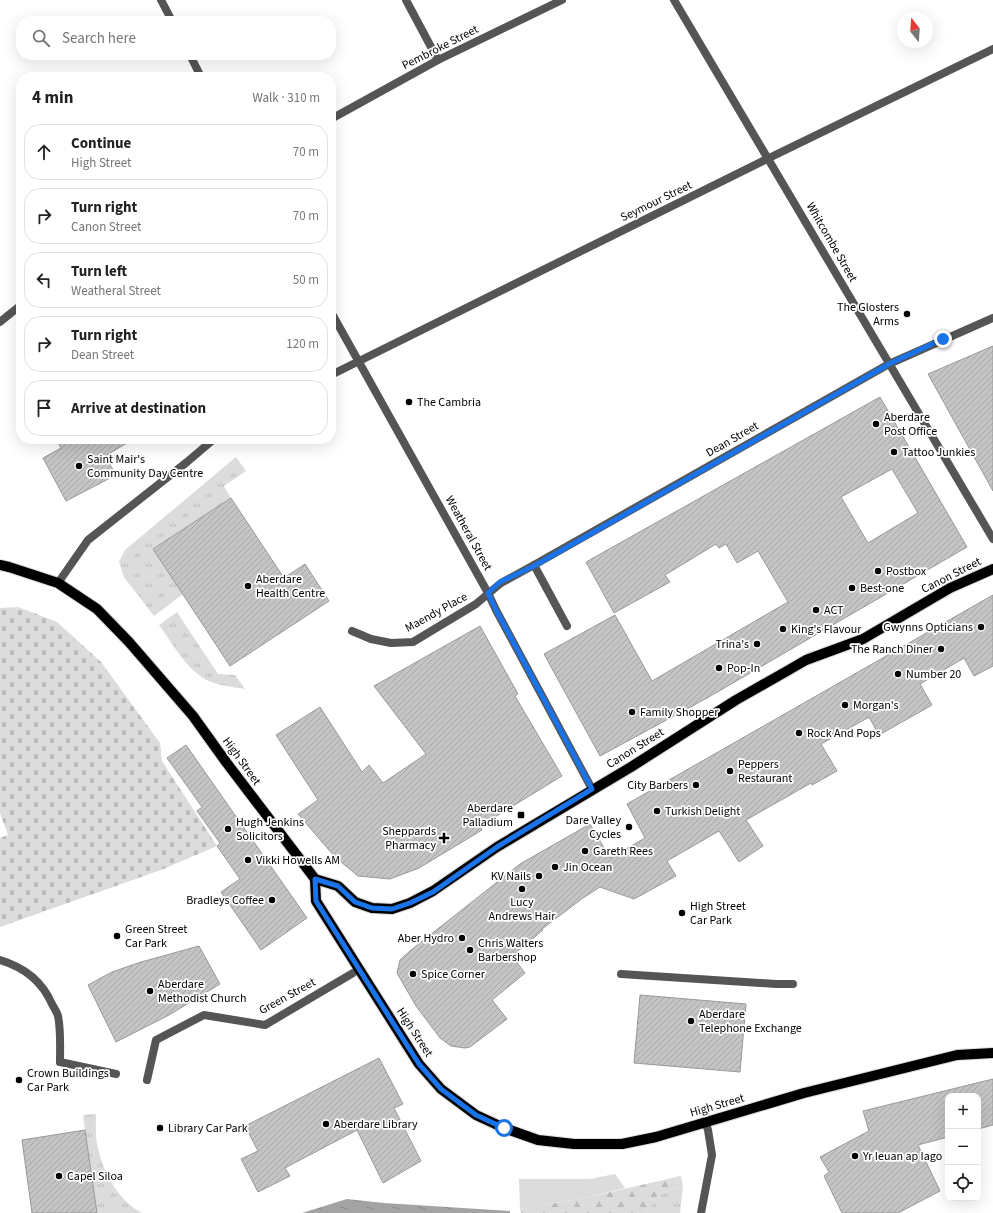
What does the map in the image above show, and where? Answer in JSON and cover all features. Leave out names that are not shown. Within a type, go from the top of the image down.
[{"type":"main road","name":"High Street","points":[[0,565],[58,583],[97,609],[129,642],[193,716],[315,879],[316,901],[419,1064],[441,1089],[476,1115],[504,1128],[538,1140],[574,1144],[622,1144],[656,1137],[804,1093],[957,1055],[993,1053]]},
{"type":"main road","name":"Canon Street","points":[[315,879],[338,886],[355,902],[372,908],[392,909],[410,903],[433,892],[497,847],[631,767],[736,700],[799,664],[862,639],[950,588],[993,569]]},
{"type":"street","points":[[162,0],[170,16]]},
{"type":"street","points":[[406,0],[438,60]]},
{"type":"street","name":"Pembroke Street","points":[[336,116],[438,60],[562,0]]},
{"type":"street","name":"Whitcombe Street","points":[[674,0],[993,539]]},
{"type":"street","name":"Seymour Street","points":[[336,373],[768,158],[993,49]]},
{"type":"street","points":[[192,60],[198,72]]},
{"type":"street","points":[[0,322],[16,309]]},
{"type":"street","name":"Dean Street","points":[[488,593],[500,582],[534,566],[889,364],[993,318]]},
{"type":"street","name":"Weatheral Street","points":[[336,321],[488,593],[592,789]]},
{"type":"street","points":[[58,583],[88,540],[208,444]]},
{"type":"street","points":[[534,566],[567,626]]},
{"type":"street","name":"Maendy Place","points":[[352,631],[371,639],[391,643],[413,642],[476,604],[488,593]]},
{"type":"street","points":[[0,960],[13,964],[29,973],[36,979],[49,997],[58,1015],[60,1062],[116,1074]]},
{"type":"street","name":"Green Street","points":[[147,1080],[156,1040],[204,1015],[265,1025],[353,973]]},
{"type":"street","points":[[621,974],[793,984]]},
{"type":"street","points":[[701,1213],[712,1155],[708,1130],[705,1122]]},
{"type":"green space","points":[[236,457],[246,471],[224,486],[231,498],[153,549],[183,594],[154,616],[124,577],[119,562],[125,550]]},
{"type":"green space","points":[[18,607],[57,622],[101,662],[160,743],[162,761],[217,846],[161,870],[0,927],[0,838],[8,835],[0,813],[0,608]]},
{"type":"green space","points":[[177,612],[218,674],[235,675],[245,689],[211,682],[202,678],[188,665],[159,625]]},
{"type":"green space","points":[[96,1114],[97,1144],[100,1157],[108,1176],[119,1194],[134,1208],[142,1213],[97,1213],[83,1115]]},
{"type":"green space","points":[[615,1174],[625,1188],[584,1198],[520,1209],[519,1179],[590,1179]]},
{"type":"green space","points":[[681,1176],[683,1186],[659,1194],[645,1213],[521,1213],[520,1209],[584,1198]]},
{"type":"green space","points":[[683,1186],[680,1213],[645,1213],[659,1194]]},
{"type":"water","points":[[347,1199],[384,1203],[510,1211],[510,1213],[302,1213]]},
{"type":"building","points":[[993,346],[993,491],[928,374]]},
{"type":"building","points":[[880,397],[967,547],[707,698],[600,756],[544,654],[615,615],[652,681],[788,602],[758,551],[737,563],[726,544],[719,548],[716,544],[665,575],[670,582],[614,613],[586,562]],"holes":[[[892,469],[918,513],[868,543],[841,497]]]},
{"type":"building","name":"Saint Mair's Community Day Centre","points":[[59,444],[125,444],[105,456],[116,475],[66,501],[43,458],[61,448]]},
{"type":"building","name":"Aberdare Health Centre","points":[[231,498],[284,578],[305,564],[329,601],[230,666],[153,549]]},
{"type":"building","points":[[993,595],[993,666],[974,676],[964,658],[920,684],[932,705],[879,735],[869,717],[821,744],[837,771],[812,785],[811,783],[746,820],[763,846],[739,862],[719,831],[667,861],[676,876],[634,899],[600,887],[583,898],[542,929],[543,930],[512,956],[525,973],[492,1000],[507,1019],[470,1047],[465,1048],[451,1046],[440,1038],[416,1006],[397,973],[400,960],[411,950],[520,864],[590,824],[610,858],[645,838],[627,804]]},
{"type":"building","points":[[480,626],[518,694],[515,696],[562,776],[480,826],[482,830],[419,868],[390,879],[358,876],[335,857],[298,814],[318,800],[276,735],[320,707],[362,772],[369,765],[383,783],[426,754],[374,686]]},
{"type":"building","points":[[186,745],[307,918],[261,950],[221,892],[240,879],[217,846],[220,843],[197,811],[202,807],[167,758]]},
{"type":"building","name":"Aberdare Methodist Church","points":[[199,946],[220,984],[169,1015],[116,1042],[88,985],[112,972],[141,962]]},
{"type":"building","name":"Aberdare Telephone Exchange","points":[[640,995],[746,1004],[740,1072],[634,1063]]},
{"type":"building","name":"Aberdare Library","points":[[379,1058],[403,1104],[394,1108],[421,1161],[383,1183],[357,1130],[285,1168],[290,1176],[258,1192],[241,1159],[258,1151],[245,1126]]},
{"type":"building","points":[[993,1079],[993,1125],[981,1128],[981,1093],[945,1093],[945,1138],[918,1145],[940,1191],[898,1213],[842,1213],[824,1176],[829,1172],[820,1157],[869,1131],[863,1111]]},
{"type":"building","name":"Capel Siloa","points":[[85,1130],[97,1213],[32,1213],[22,1140]]},
{"type":"place","name":"The Glosters Arms","points":[[907,314]]},
{"type":"place","name":"The Cambria","points":[[409,402]]},
{"type":"place","name":"Aberdare Post Office","points":[[876,424]]},
{"type":"place","name":"Tattoo Junkies","points":[[894,452]]},
{"type":"place","name":"Saint Mair's Community Day Centre","points":[[79,466]]},
{"type":"place","name":"Postbox","points":[[878,571]]},
{"type":"place","name":"Aberdare Health Centre","points":[[248,586]]},
{"type":"place","name":"Best-one","points":[[852,588]]},
{"type":"place","name":"ACT","points":[[816,610]]},
{"type":"place","name":"Gwynns Opticians","points":[[981,627]]},
{"type":"place","name":"King's Flavour","points":[[783,629]]},
{"type":"place","name":"Trina's","points":[[757,644]]},
{"type":"place","name":"The Ranch Diner","points":[[941,649]]},
{"type":"place","name":"Pop-In","points":[[719,668]]},
{"type":"place","name":"Number 20","points":[[898,674]]},
{"type":"place","name":"Morgan's","points":[[845,705]]},
{"type":"place","name":"Family Shopper","points":[[632,712]]},
{"type":"place","name":"Rock And Pops","points":[[799,733]]},
{"type":"place","name":"Peppers Restaurant","points":[[730,771]]},
{"type":"place","name":"City Barbers","points":[[696,785]]},
{"type":"place","name":"Turkish Delight","points":[[657,811]]},
{"type":"place","name":"Aberdare Palladium","points":[[521,815]]},
{"type":"place","name":"Dare Valley Cycles","points":[[629,827]]},
{"type":"place","name":"Hugh Jenkins Solicitors","points":[[228,829]]},
{"type":"place","name":"Sheppards Pharmacy","points":[[444,838]]},
{"type":"place","name":"Gareth Rees","points":[[585,851]]},
{"type":"place","name":"Vikki Howells AM","points":[[248,860]]},
{"type":"place","name":"Jin Ocean","points":[[555,867]]},
{"type":"place","name":"KV Nails","points":[[539,876]]},
{"type":"place","name":"Lucy Andrews Hair","points":[[522,889]]},
{"type":"place","name":"Bradleys Coffee","points":[[272,900]]},
{"type":"place","name":"High Street Car Park","points":[[682,913]]},
{"type":"place","name":"Green Street Car Park","points":[[117,936]]},
{"type":"place","name":"Aber Hydro","points":[[462,938]]},
{"type":"place","name":"Chris Walters Barbershop","points":[[470,950]]},
{"type":"place","name":"Spice Corner","points":[[413,974]]},
{"type":"place","name":"Aberdare Methodist Church","points":[[150,991]]},
{"type":"place","name":"Aberdare Telephone Exchange","points":[[691,1021]]},
{"type":"place","name":"Crown Buildings Car Park","points":[[19,1080]]},
{"type":"place","name":"Aberdare Library","points":[[326,1124]]},
{"type":"place","name":"Library Car Park","points":[[160,1128]]},
{"type":"place","name":"Yr Ieuan ap Iago","points":[[855,1156]]},
{"type":"place","name":"Capel Siloa","points":[[59,1176]]},
{"type":"route","points":[[504,1128],[476,1115],[441,1089],[419,1064],[316,901],[315,879],[338,886],[355,902],[372,908],[392,909],[410,903],[433,892],[497,847],[592,789],[488,593],[500,582],[534,566],[889,364],[943,339]]}]
